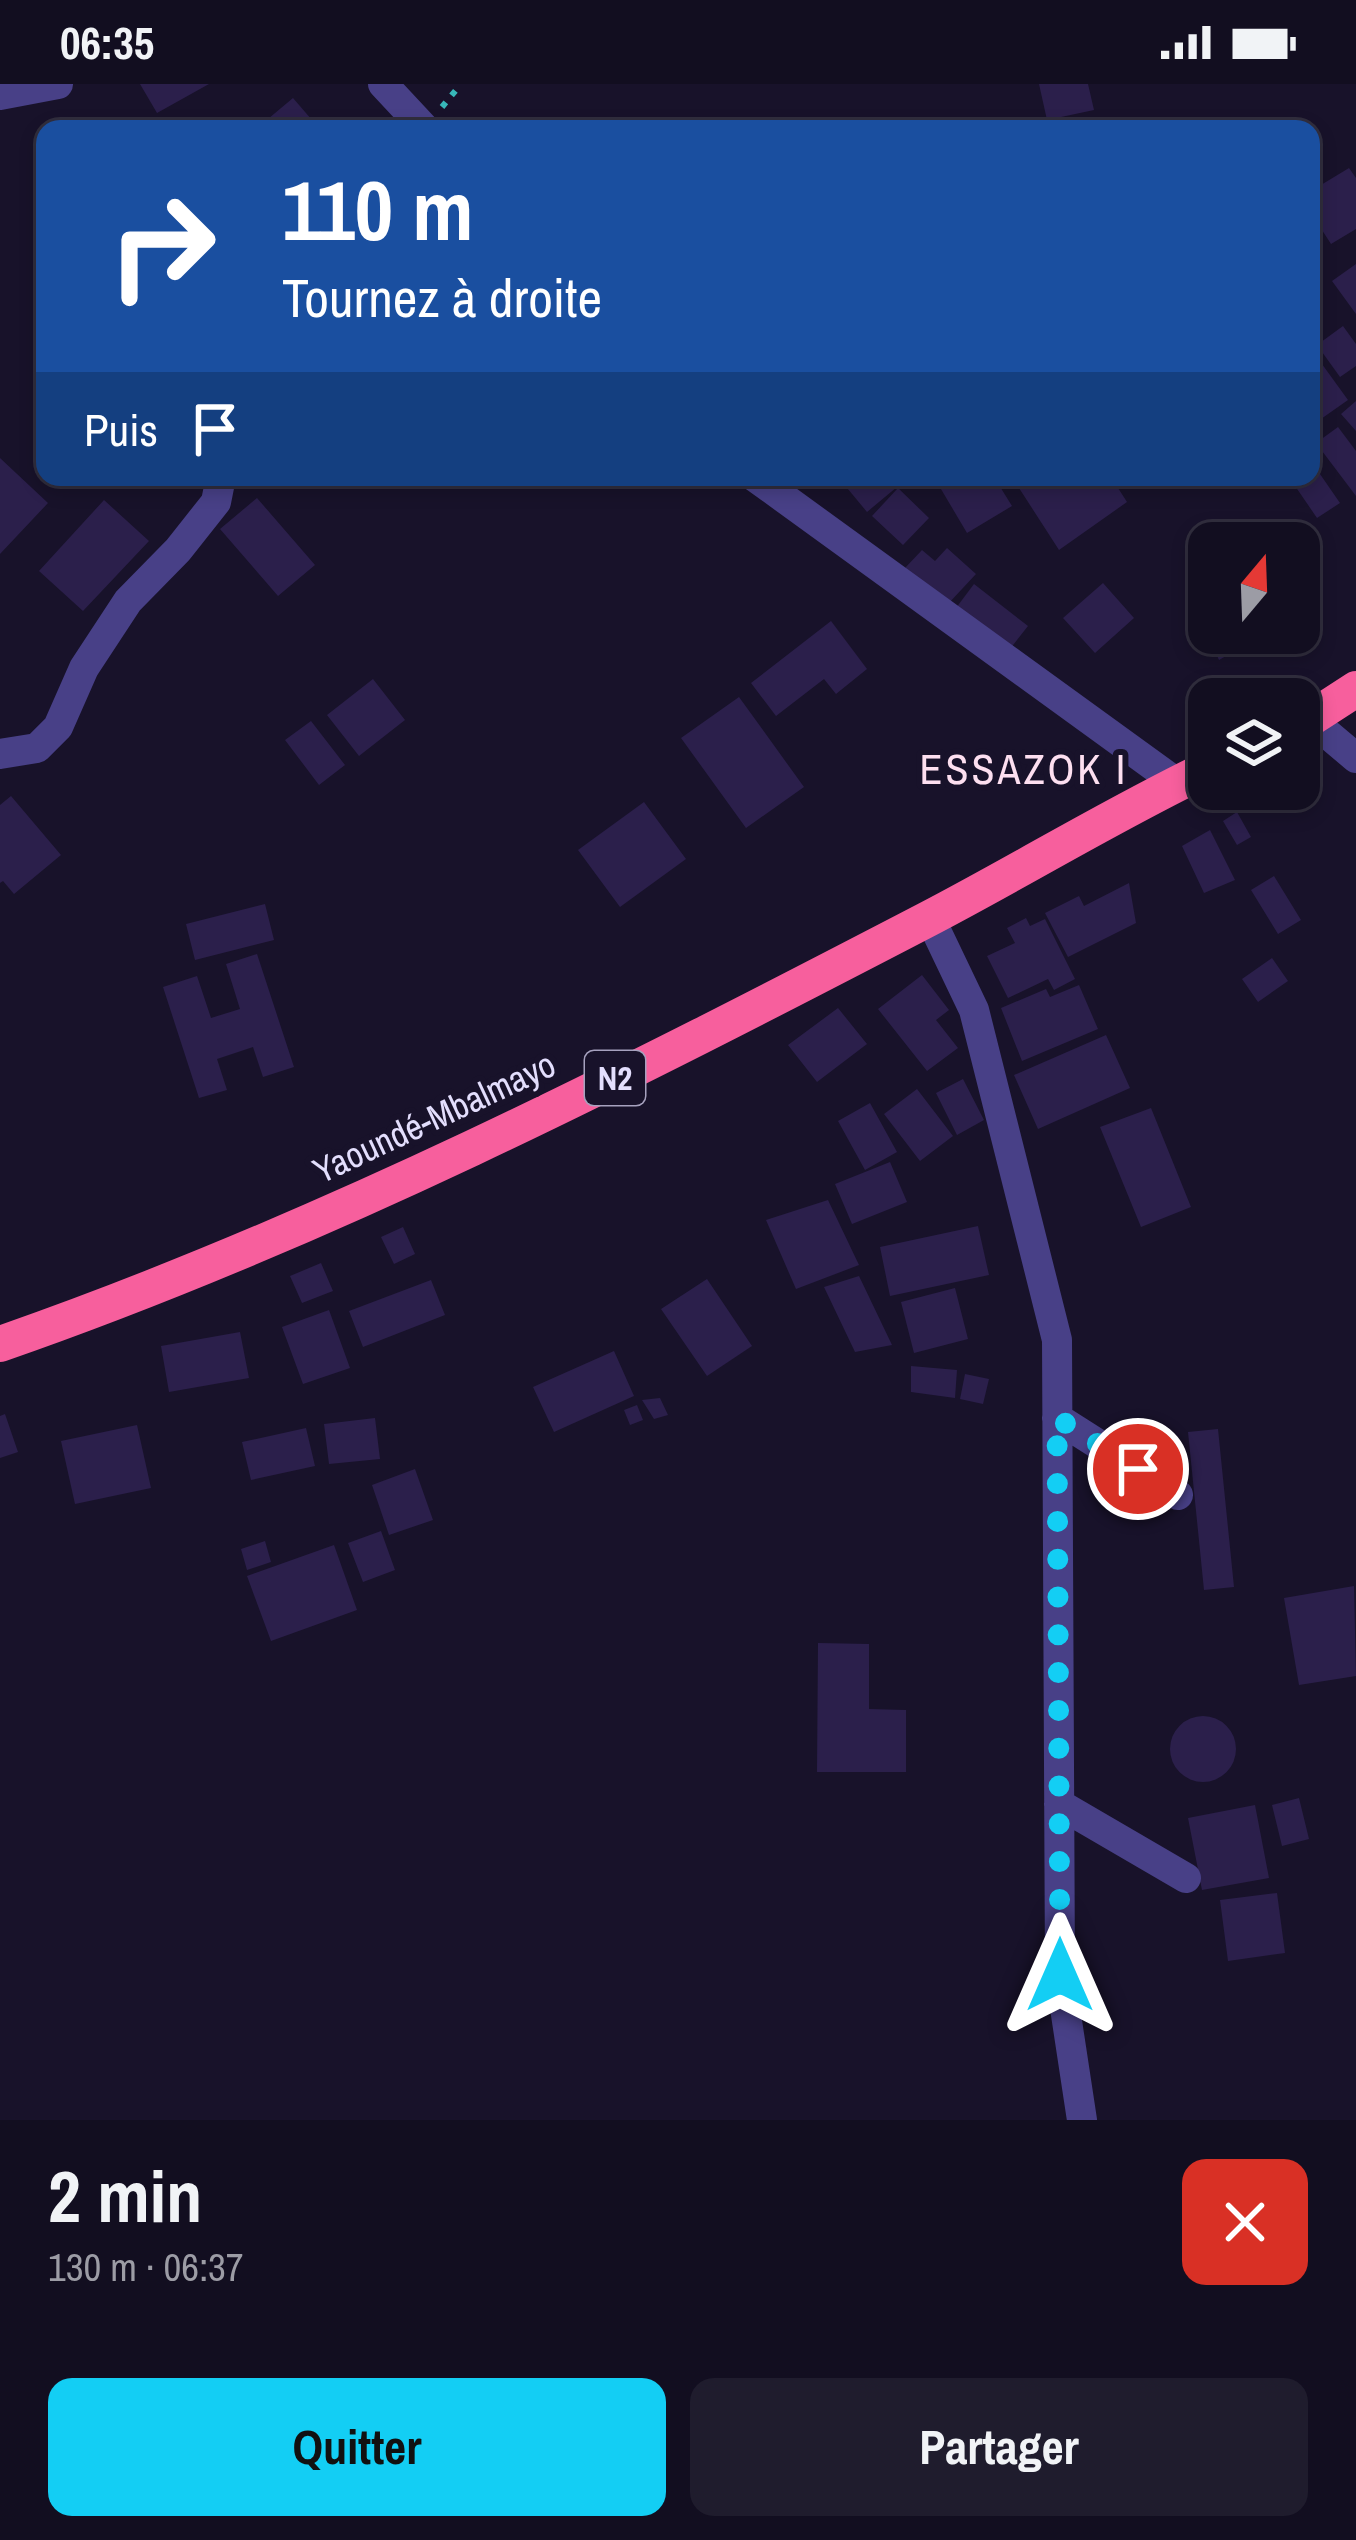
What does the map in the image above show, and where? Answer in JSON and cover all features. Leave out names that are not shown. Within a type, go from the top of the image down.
[{"type":"highway","points":[[1320,713],[1356,689]]},
{"type":"highway","name":"Yaoundé-Mbalmayo","points":[[0,1344],[99,1310],[458,1158],[930,918],[1188,779]]},
{"type":"street","points":[[0,95],[58,84]]},
{"type":"street","points":[[383,84],[417,120]]},
{"type":"street","points":[[0,754],[37,748],[58,727],[84,668],[117,617],[216,502],[219,486]]},
{"type":"street","points":[[768,486],[1188,773]]},
{"type":"street","points":[[1320,733],[1356,758]]},
{"type":"street","points":[[930,918],[974,1010],[1057,1340],[1060,1975],[1082,2120]]},
{"type":"street","points":[[1057,1418],[1178,1495]]},
{"type":"street","points":[[1059,1804],[1186,1878]]},
{"type":"building","points":[[140,84],[209,84],[157,113]]},
{"type":"building","points":[[1039,84],[1088,84],[1094,110],[1047,120]]},
{"type":"building","points":[[293,98],[312,120],[267,120]]},
{"type":"building","points":[[1349,168],[1356,178],[1356,229],[1331,244],[1320,227],[1320,186]]},
{"type":"building","points":[[1356,264],[1356,314],[1332,281]]},
{"type":"building","points":[[1343,326],[1356,344],[1356,366],[1340,377],[1320,343]]},
{"type":"building","points":[[1320,361],[1348,400],[1320,420]]},
{"type":"building","points":[[1356,401],[1356,431],[1341,414]]},
{"type":"building","points":[[1338,427],[1356,451],[1356,496],[1320,448],[1320,440]]},
{"type":"building","points":[[0,458],[48,503],[0,554]]},
{"type":"building","points":[[1320,474],[1340,503],[1317,518],[1295,486],[1320,486]]},
{"type":"building","points":[[845,486],[898,486],[867,512]]},
{"type":"building","points":[[939,486],[1000,486],[1012,506],[967,533]]},
{"type":"building","points":[[1117,486],[1127,502],[1059,550],[1019,488]]},
{"type":"building","points":[[898,488],[929,518],[903,545],[872,516]]},
{"type":"building","points":[[257,498],[315,565],[278,596],[220,529]]},
{"type":"building","points":[[104,500],[149,541],[83,611],[39,571]]},
{"type":"building","points":[[947,548],[976,574],[948,604],[905,568],[922,550],[935,561]]},
{"type":"building","points":[[1103,583],[1134,618],[1095,653],[1063,618]]},
{"type":"building","points":[[974,584],[1028,626],[1010,649],[956,608]]},
{"type":"building","points":[[831,621],[867,669],[836,694],[824,679],[776,716],[751,683]]},
{"type":"building","points":[[373,679],[405,720],[359,756],[327,715]]},
{"type":"building","points":[[739,697],[804,787],[746,828],[681,738]]},
{"type":"building","points":[[311,721],[345,765],[319,785],[285,740]]},
{"type":"building","points":[[11,796],[61,855],[14,894],[0,883],[0,805]]},
{"type":"building","points":[[644,802],[686,859],[620,907],[578,850]]},
{"type":"building","points":[[1237,812],[1251,837],[1237,845],[1223,821]]},
{"type":"building","points":[[1210,830],[1235,880],[1204,893],[1182,846]]},
{"type":"building","points":[[1274,876],[1301,920],[1278,934],[1251,890]]},
{"type":"building","points":[[1129,883],[1136,923],[1068,957],[1045,913],[1079,896],[1084,906]]},
{"type":"building","points":[[265,904],[274,940],[195,960],[186,924]]},
{"type":"building","points":[[1026,918],[1030,926],[1045,919],[1075,979],[1054,990],[1048,979],[1008,998],[987,956],[1015,943],[1007,928]]},
{"type":"building","points":[[257,954],[294,1067],[263,1077],[253,1047],[217,1059],[227,1090],[199,1098],[163,987],[197,976],[211,1018],[240,1009],[226,964]]},
{"type":"building","points":[[1272,958],[1288,981],[1258,1002],[1242,979]]},
{"type":"building","points":[[922,975],[949,1010],[936,1020],[958,1048],[927,1071],[878,1009]]},
{"type":"building","points":[[1079,985],[1098,1029],[1022,1061],[1001,1008],[1046,989],[1050,997]]},
{"type":"building","points":[[838,1008],[867,1044],[817,1082],[788,1045]]},
{"type":"building","points":[[1106,1035],[1130,1088],[1038,1129],[1014,1075]]},
{"type":"building","points":[[963,1079],[984,1120],[957,1135],[936,1093]]},
{"type":"building","points":[[917,1089],[953,1136],[920,1161],[884,1114]]},
{"type":"building","points":[[870,1103],[897,1152],[865,1170],[838,1121]]},
{"type":"building","points":[[1151,1108],[1191,1207],[1141,1227],[1100,1127]]},
{"type":"building","points":[[890,1162],[907,1202],[852,1224],[835,1184]]},
{"type":"building","points":[[828,1200],[859,1265],[796,1289],[766,1220]]},
{"type":"building","points":[[978,1226],[989,1275],[890,1296],[880,1247]]},
{"type":"building","points":[[403,1227],[415,1254],[394,1264],[381,1237]]},
{"type":"building","points":[[321,1263],[333,1291],[302,1303],[290,1276]]},
{"type":"building","points":[[859,1276],[892,1345],[855,1352],[824,1287]]},
{"type":"building","points":[[707,1279],[752,1346],[707,1376],[661,1309]]},
{"type":"building","points":[[431,1280],[445,1315],[363,1347],[349,1311]]},
{"type":"building","points":[[955,1288],[968,1339],[914,1353],[901,1302]]},
{"type":"building","points":[[329,1310],[350,1368],[303,1384],[282,1327]]},
{"type":"building","points":[[240,1332],[249,1378],[169,1392],[161,1346]]},
{"type":"building","points":[[614,1351],[634,1396],[554,1432],[533,1387]]},
{"type":"building","points":[[911,1366],[957,1370],[955,1398],[911,1392]]},
{"type":"building","points":[[965,1374],[989,1379],[983,1404],[960,1399]]},
{"type":"building","points":[[660,1398],[668,1415],[654,1419],[642,1400]]},
{"type":"building","points":[[637,1405],[643,1420],[630,1425],[624,1410]]},
{"type":"building","points":[[5,1414],[18,1452],[0,1458],[0,1416]]},
{"type":"building","points":[[375,1418],[380,1459],[329,1464],[324,1424]]},
{"type":"building","points":[[137,1425],[151,1488],[75,1504],[61,1441]]},
{"type":"building","points":[[306,1428],[315,1466],[251,1480],[242,1442]]},
{"type":"building","points":[[1218,1429],[1234,1587],[1204,1590],[1188,1432]]},
{"type":"building","points":[[415,1469],[433,1520],[389,1535],[372,1485]]},
{"type":"building","points":[[381,1531],[395,1570],[363,1582],[348,1543]]},
{"type":"building","points":[[265,1541],[271,1562],[247,1570],[241,1549]]},
{"type":"building","points":[[334,1545],[357,1610],[271,1641],[247,1576]]},
{"type":"building","points":[[1354,1586],[1356,1676],[1299,1685],[1284,1598]]},
{"type":"building","points":[[818,1643],[869,1644],[869,1709],[906,1710],[906,1772],[817,1772]]},
{"type":"building","points":[[1203,1716],[1226,1726],[1236,1749],[1226,1772],[1203,1782],[1180,1772],[1170,1749],[1180,1726]]},
{"type":"building","points":[[1299,1798],[1309,1839],[1282,1846],[1272,1805]]},
{"type":"building","points":[[1255,1805],[1269,1878],[1202,1890],[1188,1818]]},
{"type":"building","points":[[1277,1893],[1285,1953],[1228,1961],[1220,1900]]},
{"type":"district","name":"ESSAZOK I","points":[[1024,769]]},
{"type":"route","points":[[1060,1975],[1057,1418],[1138,1469]]}]
